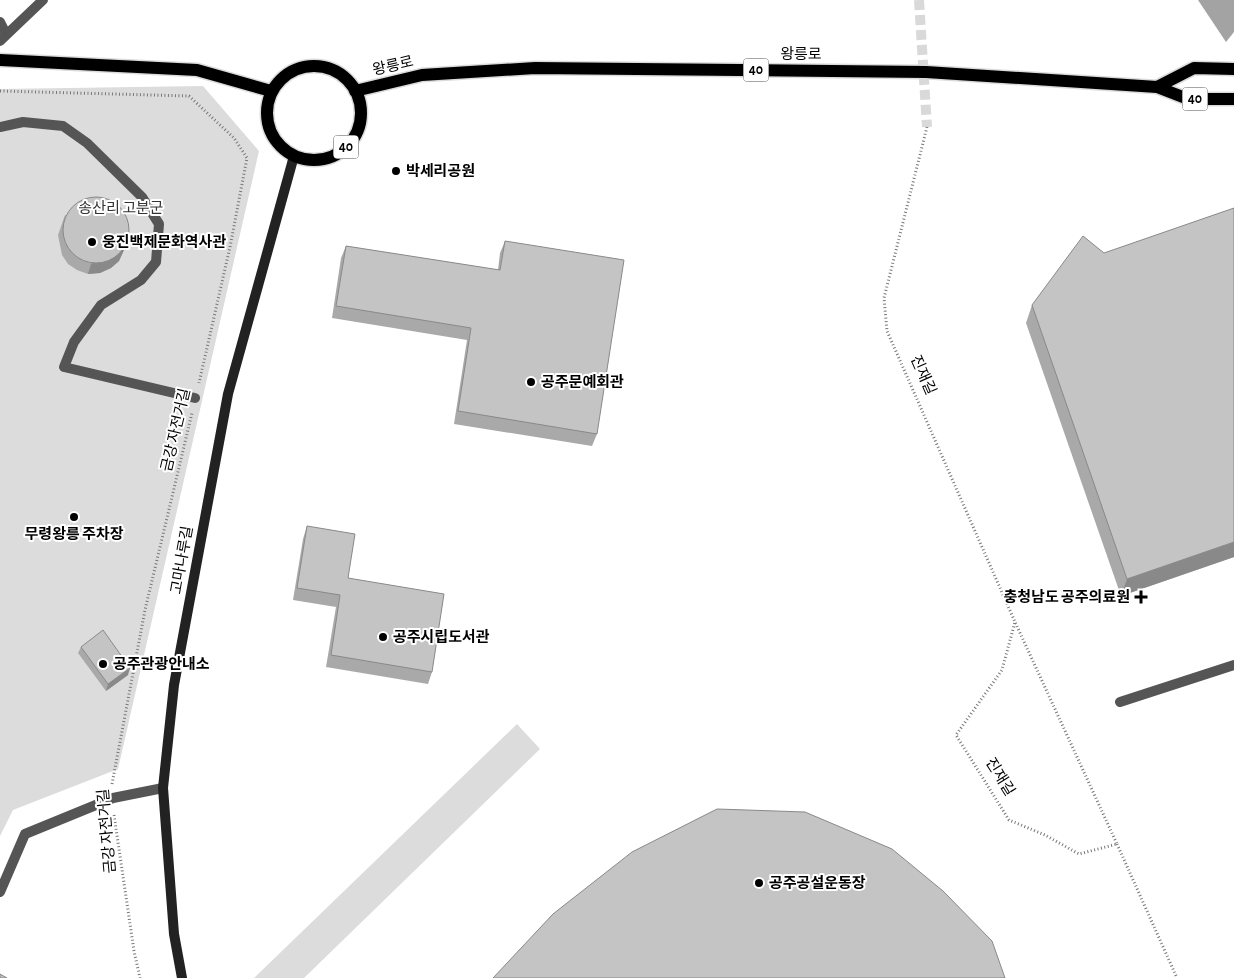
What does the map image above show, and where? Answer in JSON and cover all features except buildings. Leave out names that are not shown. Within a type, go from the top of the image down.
[{"type":"main road","points":[[0,60],[197,70],[271,91],[266,106],[267,122],[272,136],[281,148],[294,156]]},
{"type":"main road","name":"40","points":[[271,91],[281,78],[294,69],[310,65],[326,67],[341,74],[353,85],[360,100],[361,116],[358,131],[350,144],[338,154],[324,159],[309,160],[294,156]]},
{"type":"main road","name":"왕릉로","points":[[356,92],[422,76],[535,68],[926,72],[1157,87],[1188,99],[1234,99]]},
{"type":"main road","name":"40","points":[[1157,87],[1194,68],[1234,69]]},
{"type":"main road","name":"고마나루길","points":[[182,978],[174,934],[163,788],[174,685],[228,394],[294,156]]},
{"type":"street","points":[[3,38],[42,0]]},
{"type":"street","points":[[0,22],[3,38]]},
{"type":"street","points":[[0,127],[23,122],[63,126],[87,143],[142,197],[159,224],[156,262],[141,280],[101,305],[74,342],[64,367],[195,398]]},
{"type":"street","points":[[1120,702],[1234,665]]},
{"type":"street","points":[[0,892],[25,834],[113,798],[163,788]]},
{"type":"path","name":"금강 자전거길","points":[[0,91],[188,96],[234,138],[246,158],[230,247],[145,610],[112,786],[116,840],[140,978]]},
{"type":"path","name":"진재길","points":[[927,127],[884,298],[887,331],[1015,622],[1177,978]]},
{"type":"path","name":"진재길","points":[[1015,622],[1002,670],[956,735],[1009,820],[1045,835],[1079,854],[1117,844]]},
{"type":"green space","name":"송산리 고분군","points":[[203,86],[259,151],[118,769],[13,810],[0,836],[0,89]]},
{"type":"green space","points":[[517,724],[540,749],[304,978],[254,978]]},
{"type":"shaded area","points":[[1198,0],[1234,0],[1234,32],[1226,42]]},
{"type":"tunnel","points":[[919,0],[927,127]]},
{"type":"place","name":"박세리공원","points":[[396,171]]},
{"type":"place","name":"웅진백제문화역사관","points":[[92,242]]},
{"type":"place","name":"공주문예회관","points":[[531,382]]},
{"type":"place","name":"무령왕릉 주차장","points":[[74,517]]},
{"type":"place","name":"충청남도 공주의료원","points":[[1141,597]]},
{"type":"place","name":"공주시립도서관","points":[[383,637]]},
{"type":"place","name":"공주관광안내소","points":[[103,664]]},
{"type":"place","name":"공주공설운동장","points":[[759,883]]}]
